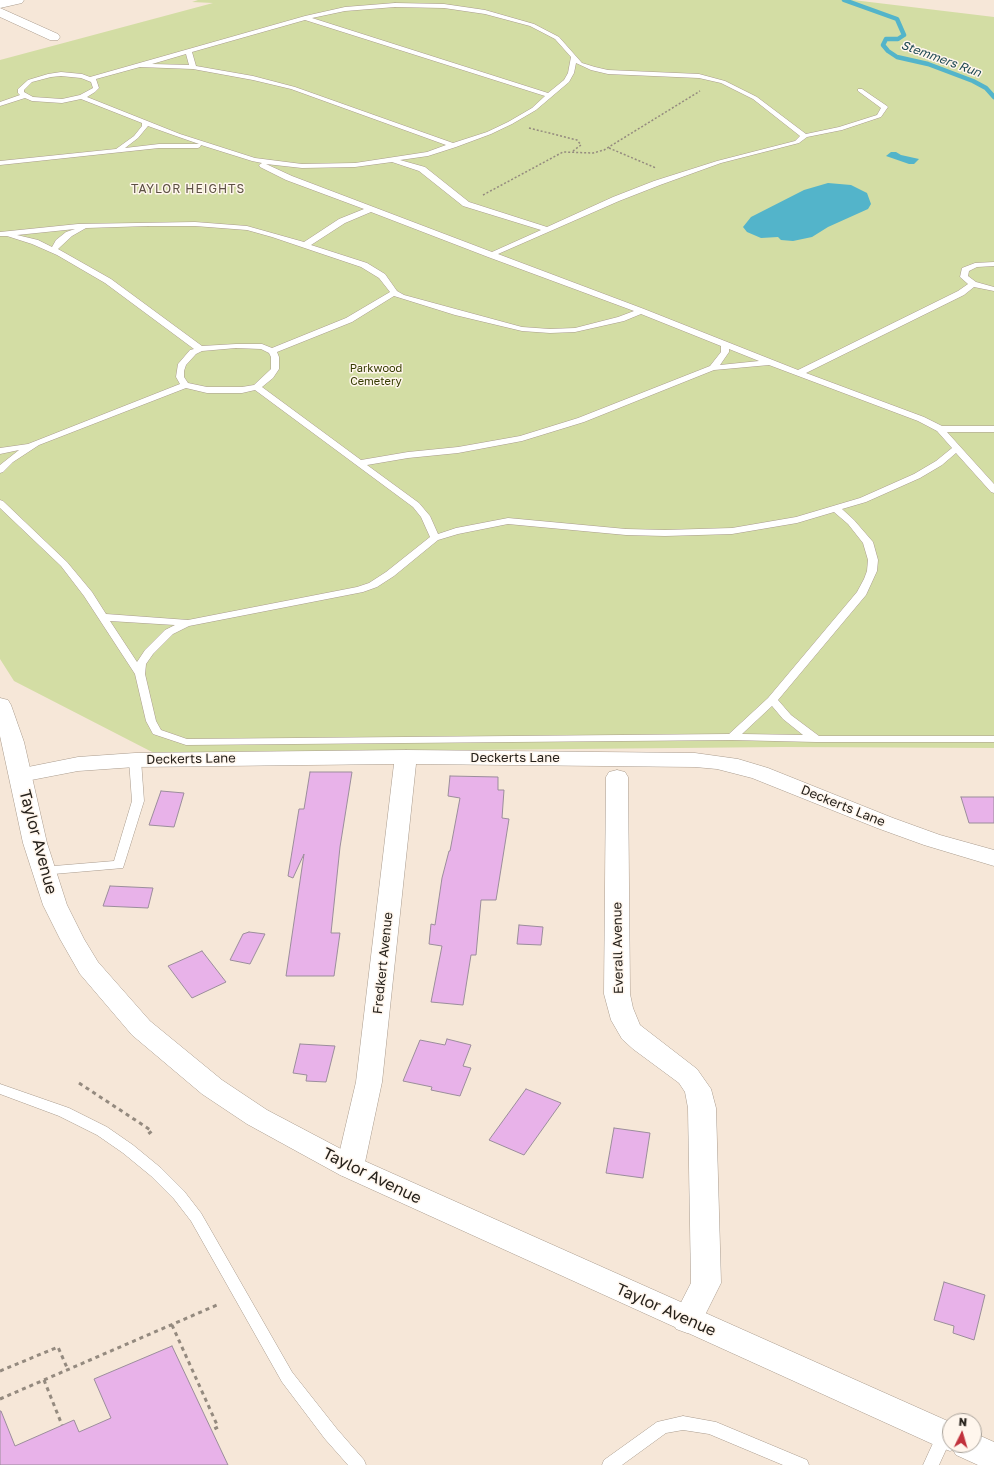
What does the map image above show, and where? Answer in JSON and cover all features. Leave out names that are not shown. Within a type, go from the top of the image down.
[{"type":"street","points":[[0,4],[18,0]]},
{"type":"street","points":[[0,12],[54,37]]},
{"type":"street","name":"Taylor Avenue","points":[[0,705],[13,742],[42,871],[55,906],[72,939],[89,968],[141,1028],[212,1086],[257,1117],[350,1167],[942,1434]]},
{"type":"street","name":"Deckerts Lane","points":[[20,775],[78,764],[135,760],[406,757],[717,762],[738,766],[760,773],[885,823],[932,840],[994,858]]},
{"type":"street","name":"Fredkert Avenue","points":[[350,1167],[369,1082],[406,757]]},
{"type":"street","name":"Everall Avenue","points":[[617,777],[617,994],[620,1008],[624,1020],[631,1032],[688,1076],[698,1089],[702,1108],[706,1283],[687,1320]]},
{"type":"street","name":"Taylor Avenue","points":[[982,1452],[994,1457]]},
{"type":"lane","points":[[90,79],[305,18],[345,9],[375,6],[419,5],[461,8],[502,16],[532,25],[557,38],[567,47],[580,64],[601,71],[699,76],[718,80],[756,98],[804,136]]},
{"type":"lane","points":[[305,18],[550,96]]},
{"type":"lane","points":[[190,51],[189,56],[193,67]]},
{"type":"lane","points":[[82,97],[214,148],[254,160],[302,166],[330,166],[393,160],[428,154],[489,133],[534,109],[567,81],[571,74],[574,57]]},
{"type":"lane","points":[[140,64],[193,67],[253,78],[293,88],[454,146]]},
{"type":"lane","points":[[0,104],[25,96],[41,101],[51,102],[82,97],[96,88],[94,81],[90,79],[77,75],[61,74],[39,78],[24,84],[21,89],[25,96]]},
{"type":"lane","points":[[491,254],[616,199],[674,177],[749,153],[797,142],[804,136],[840,129],[878,116],[885,108],[860,90]]},
{"type":"lane","points":[[117,150],[136,137],[144,126],[145,122]]},
{"type":"lane","points":[[0,163],[159,146],[189,145],[214,148]]},
{"type":"lane","points":[[254,160],[289,178],[921,419],[940,429],[956,449],[994,490]]},
{"type":"lane","points":[[393,160],[422,169],[439,180],[466,204],[545,229]]},
{"type":"lane","points":[[305,245],[342,221],[371,209]]},
{"type":"lane","points":[[2,234],[92,225],[164,224],[237,226],[259,230],[364,265],[374,270],[386,280],[394,293],[401,297],[499,324],[537,331],[575,330],[641,311]]},
{"type":"lane","points":[[53,250],[59,242],[69,234],[92,225]]},
{"type":"lane","points":[[2,234],[35,242],[53,250],[108,281],[200,349]]},
{"type":"lane","points":[[994,264],[976,265],[965,270],[964,277],[973,284],[994,289]]},
{"type":"lane","points":[[799,373],[961,293],[973,284]]},
{"type":"lane","points":[[272,351],[349,320],[394,293]]},
{"type":"lane","points":[[713,368],[725,352],[725,344]]},
{"type":"lane","points":[[0,451],[12,450],[36,443],[185,385],[206,390],[242,390],[257,387],[275,370],[275,357],[272,351],[262,347],[236,346],[200,349],[193,352],[182,364],[180,377],[185,385]]},
{"type":"lane","points":[[361,463],[408,455],[458,450],[522,438],[581,420],[713,368],[771,363]]},
{"type":"lane","points":[[257,387],[416,505],[425,516],[435,538]]},
{"type":"lane","points":[[940,429],[994,429]]},
{"type":"lane","points":[[0,470],[10,460],[36,443]]},
{"type":"lane","points":[[956,449],[939,463],[917,476],[863,500],[797,520],[732,531],[665,533],[626,532],[508,521],[456,531],[435,538],[390,574],[372,585],[359,590],[188,623],[169,632],[148,652],[141,664],[140,674],[151,721],[157,732],[186,742],[732,737],[817,739],[994,739]]},
{"type":"lane","points":[[0,503],[64,564],[88,594],[140,674]]},
{"type":"lane","points":[[732,737],[772,700],[862,593],[872,570],[873,560],[868,542],[851,522],[836,509]]},
{"type":"lane","points":[[103,617],[188,623]]},
{"type":"lane","points":[[772,700],[787,717],[804,731],[817,739]]},
{"type":"lane","points":[[42,871],[119,865],[138,801],[135,760]]},
{"type":"lane","points":[[0,1089],[64,1112],[102,1131],[128,1149],[156,1172],[179,1195],[196,1218],[287,1377],[331,1434],[358,1465]]},
{"type":"lane","points":[[610,1465],[663,1426],[683,1423],[710,1427],[802,1465]]},
{"type":"lane","points":[[931,1465],[942,1453]]},
{"type":"path","points":[[466,204],[564,152],[593,153],[608,147],[718,80]]},
{"type":"path","points":[[510,123],[577,140],[581,145],[572,152]]},
{"type":"path","points":[[608,147],[674,177]]},
{"type":"path","points":[[79,1083],[152,1131],[147,1135]]},
{"type":"path","points":[[0,1399],[217,1304]]},
{"type":"path","points":[[172,1325],[218,1427],[212,1430]]},
{"type":"path","points":[[0,1371],[58,1347],[68,1370]]},
{"type":"path","points":[[44,1380],[62,1425]]},
{"type":"green space","name":"Parkwood Cemetery","points":[[198,0],[853,0],[994,17],[994,748],[783,747],[154,753],[14,681],[0,659],[0,60],[213,3],[192,2]]},
{"type":"water","points":[[891,152],[896,152],[901,155],[919,159],[914,164],[909,164],[886,156]]},
{"type":"water","points":[[828,183],[851,185],[867,193],[871,204],[868,209],[828,227],[812,237],[793,241],[781,240],[778,237],[761,238],[747,232],[743,227],[751,217],[804,190]]},
{"type":"building","points":[[310,772],[352,772],[340,847],[331,933],[340,933],[334,976],[286,976],[304,854],[293,878],[288,876],[299,809],[304,809]]},
{"type":"building","points":[[450,776],[498,777],[498,790],[504,790],[502,818],[509,819],[496,900],[481,900],[476,955],[471,955],[463,1005],[431,1002],[442,946],[429,944],[431,924],[435,925],[442,878],[450,851],[460,798],[448,796]]},
{"type":"building","points":[[161,791],[184,793],[174,827],[149,825]]},
{"type":"building","points":[[961,797],[994,797],[994,823],[969,823]]},
{"type":"building","points":[[110,886],[153,888],[148,908],[103,906]]},
{"type":"building","points":[[519,925],[543,927],[541,945],[517,944]]},
{"type":"building","points":[[249,932],[265,934],[250,964],[230,960],[243,934]]},
{"type":"building","points":[[202,951],[226,982],[192,998],[168,966]]},
{"type":"building","points":[[447,1039],[471,1045],[463,1066],[471,1068],[460,1096],[431,1090],[432,1087],[403,1081],[420,1040],[445,1045]]},
{"type":"building","points":[[300,1044],[335,1046],[326,1082],[306,1081],[307,1075],[293,1073]]},
{"type":"building","points":[[526,1089],[561,1103],[524,1155],[489,1140]]},
{"type":"building","points":[[614,1128],[650,1133],[643,1178],[606,1173]]},
{"type":"building","points":[[944,1282],[985,1295],[974,1340],[953,1333],[954,1326],[934,1320]]},
{"type":"building","points":[[172,1346],[228,1465],[0,1465],[0,1411],[15,1446],[74,1420],[79,1432],[111,1418],[94,1379]]},
{"type":"waterway","name":"Stemmers Run","points":[[844,0],[897,19],[904,35],[898,39],[886,39],[883,45],[888,51],[897,57],[928,64],[973,81],[986,88],[994,97]]},
{"type":"district","name":"TAYLOR HEIGHTS","points":[[188,189]]}]
